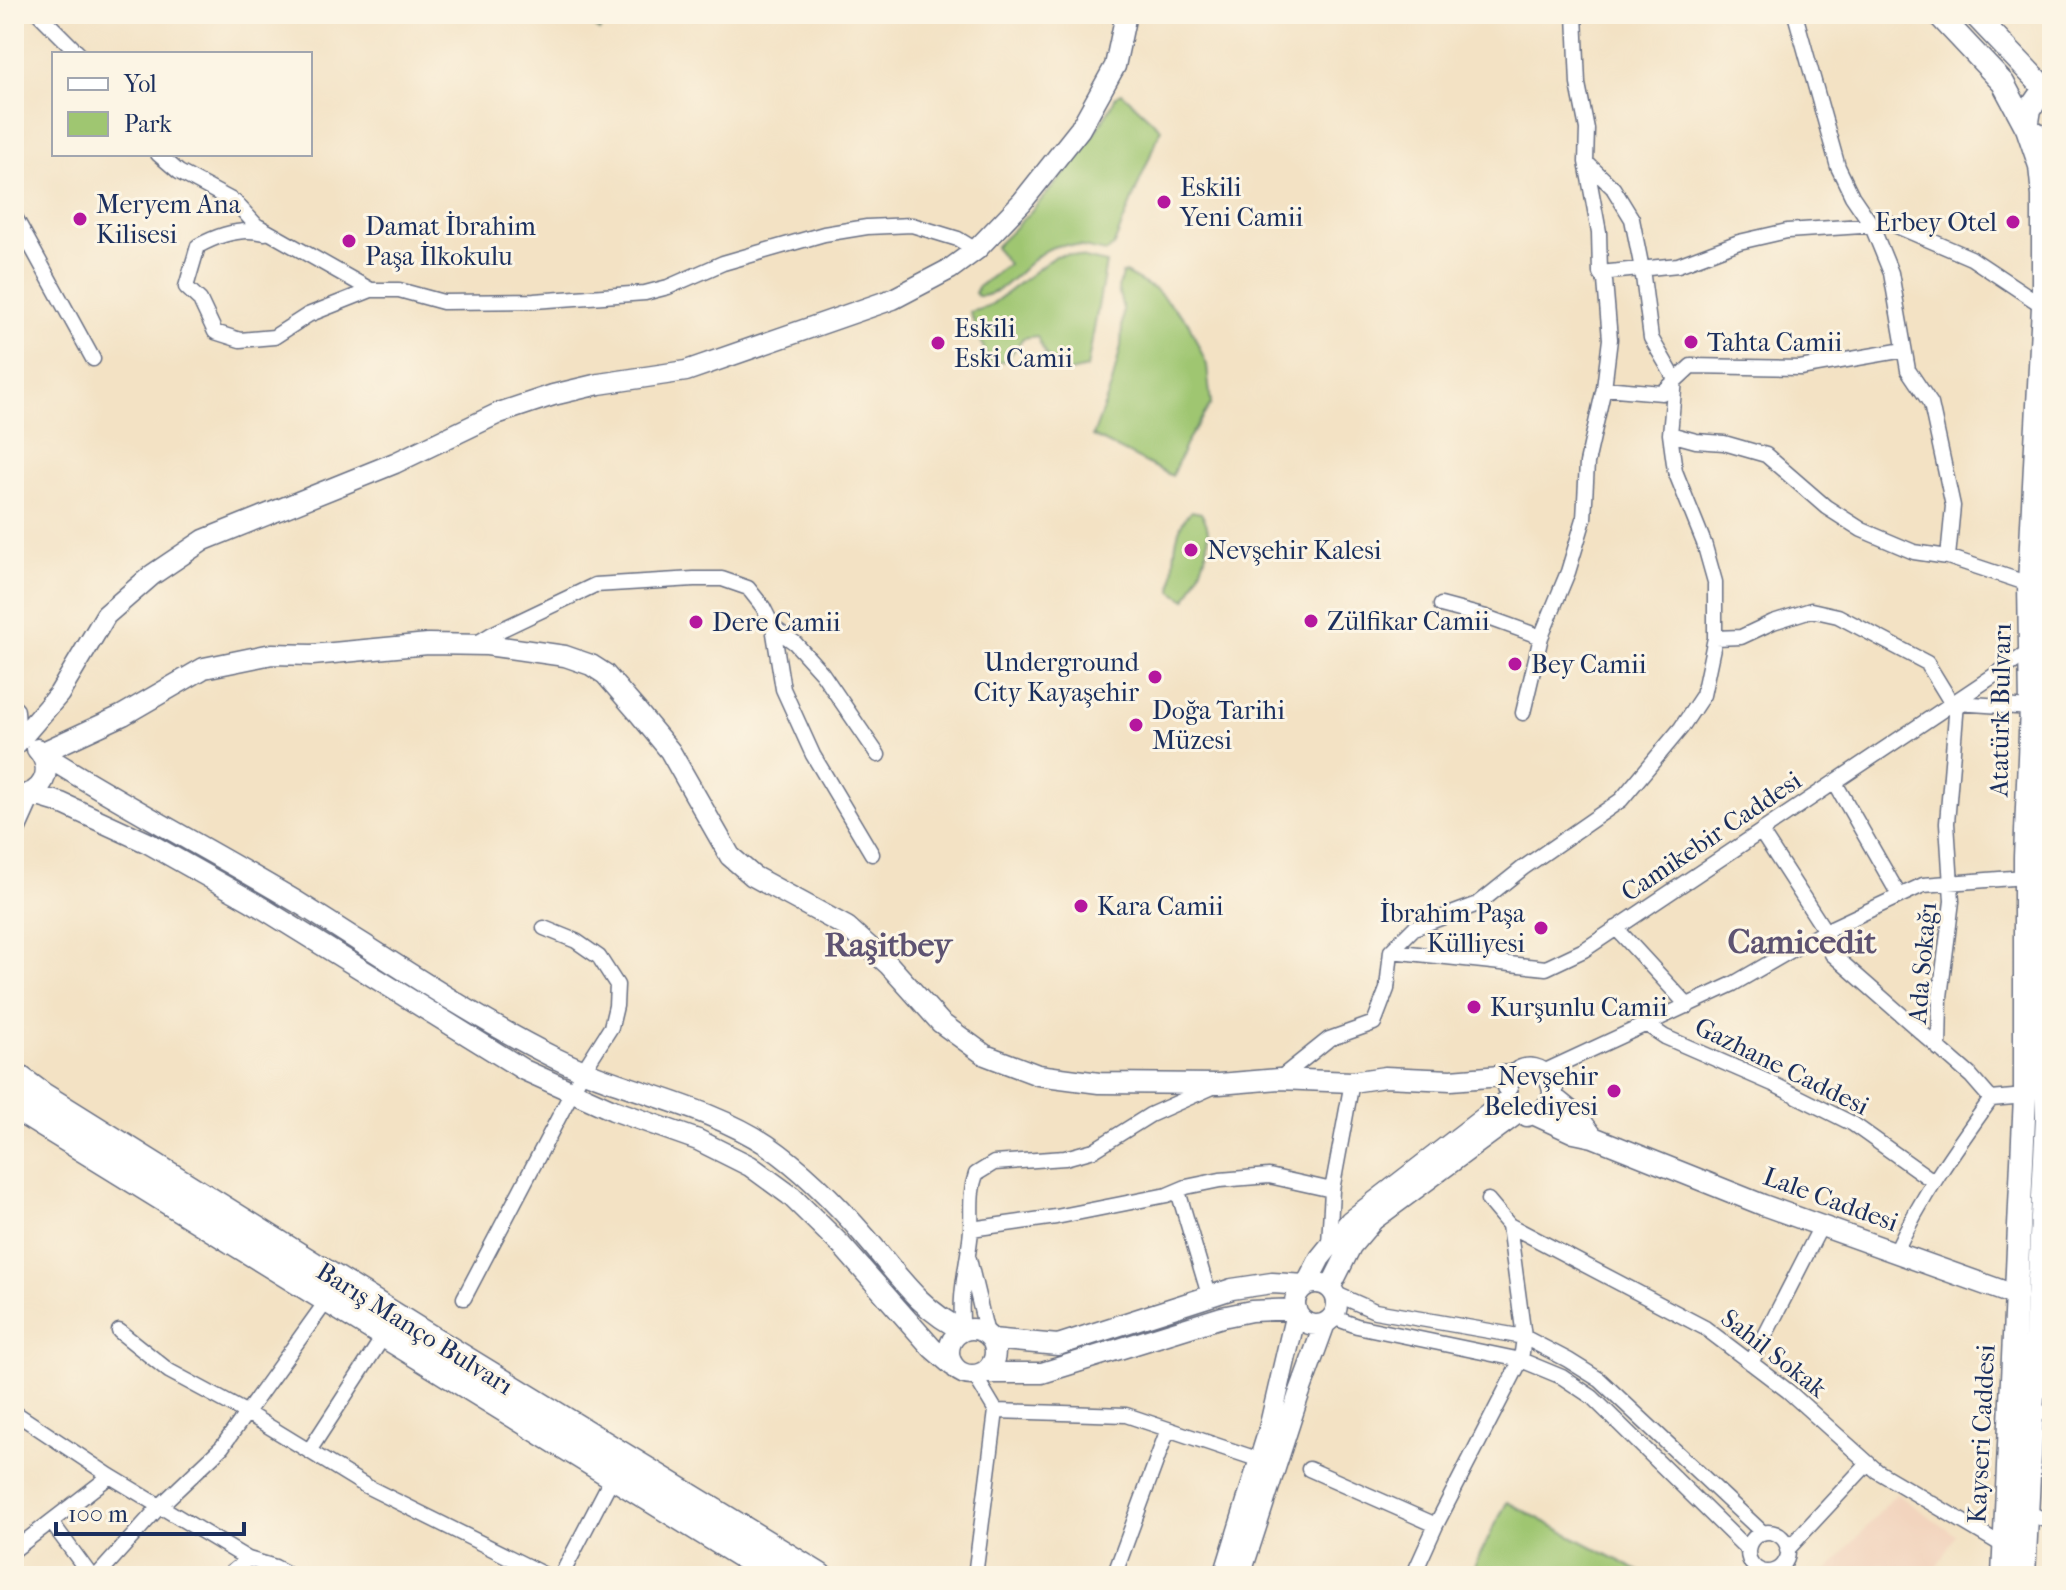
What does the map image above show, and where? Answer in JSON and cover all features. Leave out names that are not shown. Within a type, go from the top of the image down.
[{"type":"highway","name":"Barış Manço Bulvarı","points":[[14,1075],[41,1095],[377,1305],[819,1576]]},
{"type":"highway","name":"Barış Manço Bulvarı","points":[[14,1106],[613,1476],[744,1568],[776,1576]]},
{"type":"main road","points":[[15,744],[59,694],[106,615],[152,575],[204,540],[395,463],[499,413],[599,384],[686,371],[893,299],[950,269],[976,250],[1022,202],[1080,129],[1115,66],[1126,14]]},
{"type":"main road","name":"Atatürk Bulvarı","points":[[1938,14],[2003,83],[2027,128],[2040,166],[2043,196],[2042,589],[2050,1118],[2036,1303]]},
{"type":"main road","points":[[1974,14],[2049,86],[2030,109],[2027,128],[2052,144]]},
{"type":"main road","name":"Atatürk Bulvarı","points":[[2036,1303],[2025,1096],[2025,877],[2031,708],[2029,652],[2042,589],[2052,449]]},
{"type":"main road","points":[[41,753],[123,715],[204,668],[272,654],[312,655],[428,644],[474,645],[565,656],[591,665],[605,674],[670,751],[730,856],[753,876],[847,927],[889,965],[941,1023],[985,1055],[1038,1075],[1099,1083],[1219,1084],[1279,1079],[1352,1082],[1385,1077],[1451,1080],[1513,1075],[1528,1068],[1543,1072],[1551,1080],[1553,1097],[1549,1105],[1520,1109],[1350,1221],[1329,1244],[1306,1285],[1297,1294],[1296,1311],[1260,1460],[1224,1576]]},
{"type":"main road","points":[[23,794],[38,790],[46,776],[45,760],[41,753],[59,694]]},
{"type":"main road","points":[[14,711],[15,744]]},
{"type":"main road","points":[[15,744],[30,745],[239,867],[509,1032],[583,1071],[728,1124],[766,1145],[810,1178],[922,1305],[937,1317],[963,1330]]},
{"type":"main road","points":[[14,832],[23,794]]},
{"type":"main road","points":[[23,794],[98,818],[148,843],[251,901],[524,1070],[613,1110],[698,1140],[750,1166],[791,1196],[842,1246],[932,1348],[959,1372],[1042,1373],[1222,1317],[1251,1311],[1296,1311],[1309,1324],[1329,1320]]},
{"type":"main road","points":[[2025,877],[2048,877]]},
{"type":"main road","points":[[1513,1075],[1506,1091],[1520,1109]]},
{"type":"main road","name":"Lale Caddesi","points":[[1451,1080],[1574,1133],[1593,1137],[1821,1226],[2036,1303]]},
{"type":"main road","points":[[1553,1097],[1579,1118],[1593,1137]]},
{"type":"main road","points":[[1240,1576],[1298,1397],[1329,1320],[1336,1310],[1332,1290],[1351,1246],[1373,1220],[1520,1109]]},
{"type":"main road","points":[[953,1366],[951,1342],[963,1330],[971,1328],[990,1336],[1058,1345],[1085,1339],[1209,1295],[1272,1283],[1318,1283],[1332,1290]]},
{"type":"main road","name":"Kayseri Caddesi","points":[[2024,1566],[2027,1512],[2042,1413],[2036,1303]]},
{"type":"main road","name":"Kayseri Caddesi","points":[[2003,1576],[2003,1546],[2036,1303]]},
{"type":"main road","points":[[979,1374],[991,1367],[995,1358],[996,1348],[990,1336]]},
{"type":"street","points":[[39,14],[77,52]]},
{"type":"street","points":[[1523,713],[1541,637],[1568,572],[1584,519],[1587,463],[1604,388],[1610,339],[1605,281],[1600,273],[1599,232],[1586,162],[1587,129],[1578,84],[1575,14]]},
{"type":"street","points":[[1795,14],[1838,167],[1852,196],[1871,224],[1891,273],[1908,370],[1931,404],[1953,506],[1948,557]]},
{"type":"street","points":[[160,156],[179,172],[235,202],[256,225],[371,290]]},
{"type":"street","points":[[1279,1079],[1329,1039],[1374,1023],[1387,989],[1391,951],[1414,928],[1478,904],[1523,868],[1621,800],[1681,728],[1703,695],[1715,638],[1715,582],[1704,543],[1675,471],[1670,434],[1675,379],[1651,338],[1632,219],[1613,188],[1586,162]]},
{"type":"street","points":[[14,215],[93,359]]},
{"type":"street","points":[[1600,273],[1678,265],[1739,242],[1787,231],[1892,224],[1971,258],[2043,306]]},
{"type":"street","points":[[278,237],[255,230],[217,235],[198,246],[186,287],[200,300],[215,332],[240,340],[274,337],[308,315],[371,290],[399,290],[443,302],[548,300],[645,293],[668,287],[723,263],[824,234],[867,227],[912,225],[958,239],[976,250]]},
{"type":"street","points":[[1604,388],[1662,393],[1691,366],[1800,368],[1904,350]]},
{"type":"street","points":[[1670,434],[1724,443],[1766,455],[1826,507],[1862,530],[1914,552],[1948,557],[2042,589]]},
{"type":"street","points":[[474,645],[595,585],[722,579],[748,588],[773,627],[783,689],[813,755],[872,854]]},
{"type":"street","points":[[1441,605],[1541,637]]},
{"type":"street","points":[[1715,638],[1741,637],[1773,622],[1811,610],[1838,616],[1927,663],[1949,699],[1957,703],[2031,708]]},
{"type":"street","points":[[773,627],[795,643],[822,673],[878,755]]},
{"type":"street","name":"Camikebir Caddesi","points":[[1391,951],[1546,968],[1584,950],[2029,652]]},
{"type":"street","name":"Ada Sokağı","points":[[1939,1049],[1940,997],[1952,881],[1947,823],[1957,703]]},
{"type":"street","points":[[1835,783],[1899,895]]},
{"type":"street","points":[[1761,832],[1825,931],[1832,954],[1971,1076],[1991,1099]]},
{"type":"street","points":[[1543,1072],[1733,984],[1825,931],[1923,885],[2025,877]]},
{"type":"street","points":[[464,1298],[583,1071],[611,1027],[616,1006],[617,985],[599,957],[576,941],[544,928]]},
{"type":"street","points":[[1616,928],[1688,1006]]},
{"type":"street","name":"Gazhane Caddesi","points":[[1647,1025],[1665,1037],[1773,1084],[1853,1124],[1933,1181]]},
{"type":"street","points":[[1329,1244],[1332,1190],[1352,1082]]},
{"type":"street","points":[[963,1330],[960,1303],[971,1229],[970,1188],[976,1174],[994,1163],[1065,1158],[1094,1150],[1150,1115],[1219,1084]]},
{"type":"street","points":[[1895,1253],[1933,1181],[1991,1099],[2025,1096]]},
{"type":"street","points":[[971,1229],[1056,1217],[1220,1180],[1269,1176],[1332,1190]]},
{"type":"street","points":[[1178,1191],[1209,1295]]},
{"type":"street","name":"Sahil Sokak","points":[[1488,1200],[1509,1225],[1705,1328],[1788,1391],[1877,1471],[2003,1546],[2024,1566]]},
{"type":"street","points":[[1413,1576],[1521,1360],[1524,1337],[1509,1225]]},
{"type":"street","points":[[1751,1363],[1821,1226]]},
{"type":"street","points":[[968,1251],[990,1336]]},
{"type":"street","points":[[1332,1290],[1375,1311],[1524,1337],[1600,1380],[1763,1533],[1779,1536],[1787,1550]]},
{"type":"street","points":[[97,1576],[160,1506],[222,1447],[328,1299]]},
{"type":"street","points":[[1329,1320],[1521,1360],[1562,1377],[1592,1397],[1748,1550],[1753,1566],[1767,1572],[1782,1565],[1787,1550],[1868,1463]]},
{"type":"street","points":[[119,1331],[169,1371],[247,1413],[366,1486],[547,1576]]},
{"type":"street","points":[[309,1451],[385,1334]]},
{"type":"street","points":[[975,1576],[996,1411],[979,1374]]},
{"type":"street","points":[[996,1411],[1126,1415],[1260,1460]]},
{"type":"street","points":[[14,1412],[110,1476],[248,1559],[292,1576]]},
{"type":"street","points":[[1114,1576],[1168,1429]]},
{"type":"street","points":[[1309,1469],[1436,1525]]},
{"type":"street","points":[[14,1550],[110,1476]]},
{"type":"street","points":[[561,1576],[613,1476]]},
{"type":"street","points":[[2027,1512],[2052,1523]]},
{"type":"street","points":[[52,1523],[91,1576]]},
{"type":"street","points":[[1748,1550],[1750,1542],[1763,1533]]},
{"type":"street","points":[[227,1576],[248,1559]]},
{"type":"shaded area","points":[[1896,1494],[1955,1534],[1932,1576],[1823,1576]]},
{"type":"green space","points":[[581,14],[613,14],[599,31]]},
{"type":"green space","points":[[1122,93],[1161,129],[1113,247],[1107,252],[1068,245],[1052,248],[999,289],[989,295],[978,296],[975,293],[978,287],[1008,264],[995,247],[1062,176],[1092,137],[1117,95]]},
{"type":"green space","points":[[1068,254],[1106,263],[1087,368],[1062,374],[1045,354],[1037,336],[1023,338],[1007,360],[990,365],[970,312],[988,307],[1055,256]]},
{"type":"green space","points":[[1125,273],[1156,290],[1188,322],[1207,365],[1211,404],[1187,441],[1172,476],[1093,436],[1112,384],[1121,346],[1123,309],[1118,289]]},
{"type":"green space","points":[[1191,511],[1201,513],[1206,523],[1208,546],[1186,600],[1172,591],[1177,538]]},
{"type":"green space","points":[[1507,1502],[1648,1576],[1469,1576]]},
{"type":"place","name":"Eskili Yeni Camii","points":[[1164,202]]},
{"type":"place","name":"Meryem Ana Kilisesi","points":[[80,219]]},
{"type":"place","name":"Erbey Otel","points":[[2013,222]]},
{"type":"place","name":"Damat İbrahim Paşa İlkokulu","points":[[349,241]]},
{"type":"place","name":"Tahta Camii","points":[[1691,342]]},
{"type":"place","name":"Eskili Eski Camii","points":[[938,343]]},
{"type":"place","name":"Nevşehir Kalesi","points":[[1191,550]]},
{"type":"place","name":"Zülfikar Camii","points":[[1311,621]]},
{"type":"place","name":"Dere Camii","points":[[696,622]]},
{"type":"place","name":"Bey Camii","points":[[1515,664]]},
{"type":"place","name":"Underground City Kayaşehir","points":[[1155,677]]},
{"type":"place","name":"Doğa Tarihi Müzesi","points":[[1136,725]]},
{"type":"place","name":"Kara Camii","points":[[1081,906]]},
{"type":"place","name":"İbrahim Paşa Külliyesi","points":[[1541,928]]},
{"type":"place","name":"Kurşunlu Camii","points":[[1474,1007]]},
{"type":"place","name":"Nevşehir Belediyesi","points":[[1614,1091]]},
{"type":"district","name":"Camicedit","points":[[1802,941]]},
{"type":"district","name":"Raşitbey","points":[[888,944]]}]
